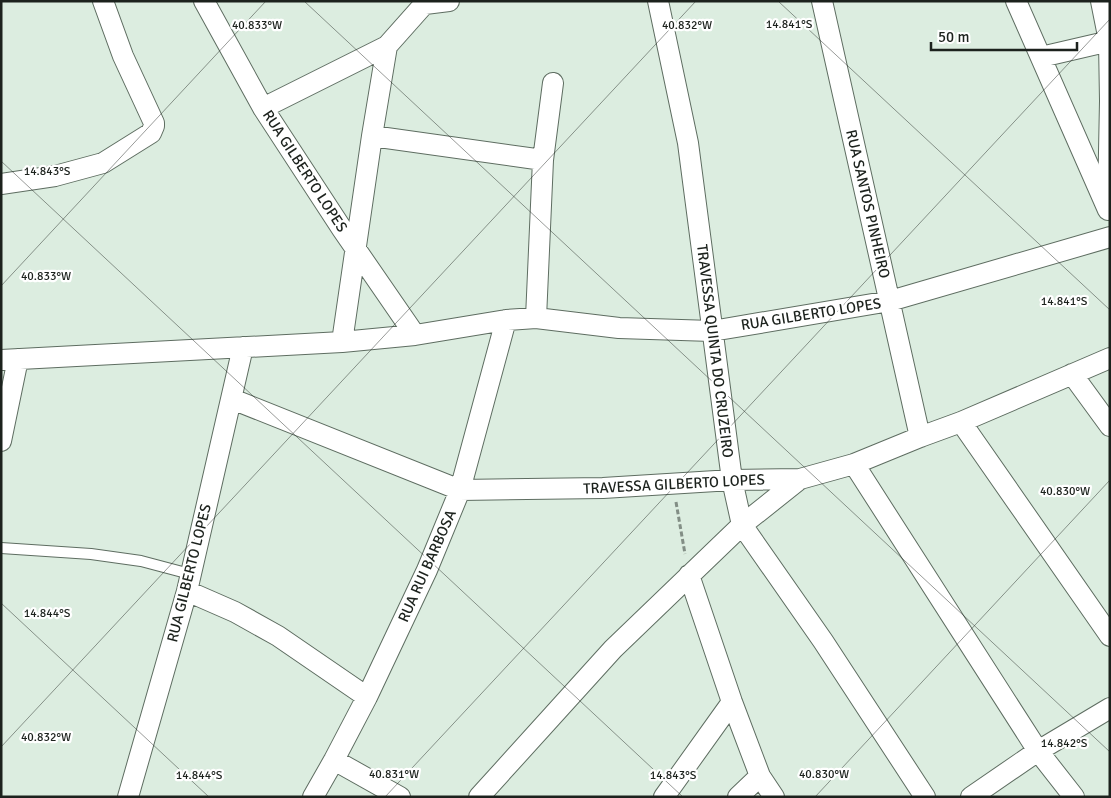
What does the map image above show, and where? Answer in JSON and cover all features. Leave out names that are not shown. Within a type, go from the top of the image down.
[{"type":"street","points":[[1,184],[55,176],[103,163],[153,130],[154,123],[123,56],[103,1]]},
{"type":"street","name":"RUA GILBERTO LOPES","points":[[204,1],[264,108],[415,335]]},
{"type":"street","points":[[264,108],[387,46],[426,3],[449,1]]},
{"type":"street","name":"TRAVESSA QUINTA DO CRUZEIRO","points":[[658,1],[688,143],[732,480],[742,524],[823,641],[925,797]]},
{"type":"street","name":"RUA SANTOS PINHEIRO","points":[[822,1],[920,437]]},
{"type":"street","points":[[1016,1],[1109,214]]},
{"type":"street","points":[[1102,1],[1109,41],[1109,214]]},
{"type":"street","points":[[1041,57],[1109,41]]},
{"type":"street","points":[[342,342],[387,46]]},
{"type":"street","points":[[536,318],[543,160],[553,84]]},
{"type":"street","points":[[372,136],[543,160]]},
{"type":"street","name":"RUA GILBERTO LOPES","points":[[10,359],[342,342],[415,335],[506,320],[536,318],[618,328],[712,330],[890,301],[1110,238]]},
{"type":"street","name":"RUA RUI BARBOSA","points":[[313,797],[367,697],[427,570],[460,490],[506,320]]},
{"type":"street","name":"RUA GILBERTO LOPES","points":[[128,797],[188,583],[243,347]]},
{"type":"street","name":"TRAVESSA GILBERTO LOPES","points":[[232,399],[460,490],[603,488],[732,480],[800,479],[854,464],[961,422],[1110,358]]},
{"type":"street","points":[[1,441],[10,359]]},
{"type":"street","points":[[1072,374],[1110,426]]},
{"type":"street","points":[[961,422],[1110,636]]},
{"type":"street","points":[[854,464],[1038,751],[1074,797]]},
{"type":"street","points":[[479,797],[613,649],[742,524],[800,479]]},
{"type":"street","points":[[689,575],[732,702],[760,776],[774,797]]},
{"type":"street","points":[[188,583],[278,636],[367,697]]},
{"type":"street","points":[[664,797],[732,702]]},
{"type":"street","points":[[971,797],[1038,751],[1110,708]]},
{"type":"street","points":[[334,760],[400,797]]},
{"type":"street","points":[[738,797],[760,776]]},
{"type":"lane","points":[[1,548],[91,554],[141,561],[188,583]]},
{"type":"path","points":[[672,484],[689,575]]}]
